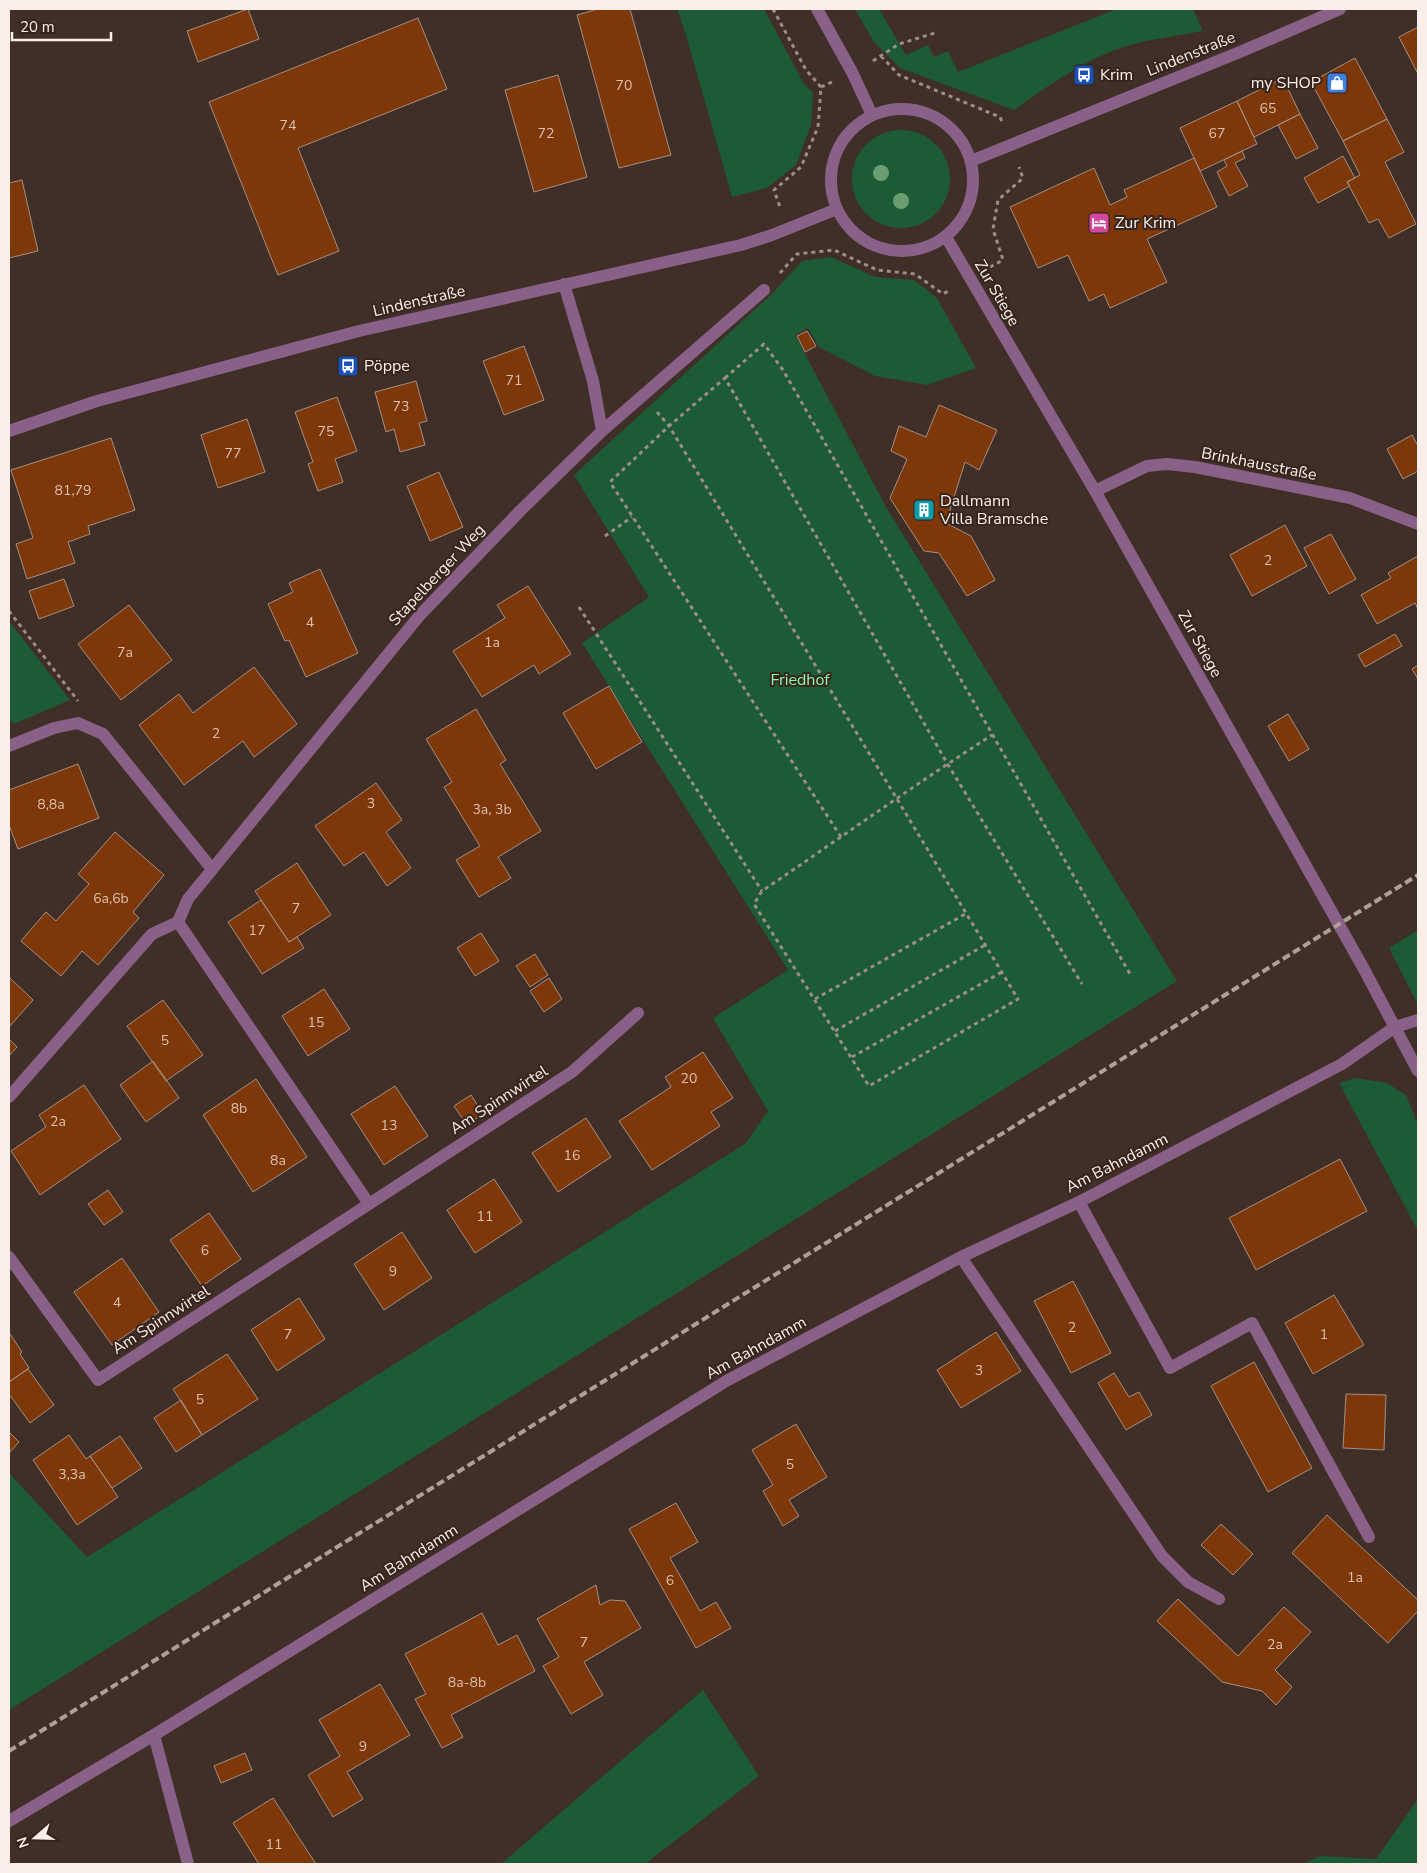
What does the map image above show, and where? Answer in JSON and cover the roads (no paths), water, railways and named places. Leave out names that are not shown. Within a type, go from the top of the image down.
[{"type":"street","points":[[817,9],[852,72],[872,114]]},
{"type":"street","name":"Lindenstraße","points":[[971,161],[1240,52],[1340,9]]},
{"type":"street","points":[[892,109],[913,109],[933,115],[950,126],[963,142],[971,161],[974,182],[970,203],[960,222],[946,237],[926,248],[904,252],[882,249],[861,240],[845,224],[834,204],[830,183],[832,162],[840,142],[854,126],[872,114],[892,109]]},
{"type":"street","name":"Lindenstraße","points":[[9,431],[98,401],[234,363],[368,329],[741,245],[772,236],[837,209]]},
{"type":"street","name":"Zur Stiege","points":[[946,237],[1095,491],[1418,1071]]},
{"type":"street","points":[[564,284],[593,381],[602,431]]},
{"type":"street","name":"Stapelberger Weg","points":[[178,922],[188,899],[420,615],[520,511],[602,431],[641,395],[764,290]]},
{"type":"street","name":"Brinkhausstraße","points":[[1095,491],[1147,466],[1167,464],[1350,498],[1418,524]]},
{"type":"street","points":[[9,746],[54,728],[78,723],[103,734],[212,869]]},
{"type":"street","points":[[9,1097],[152,934],[178,922],[369,1204]]},
{"type":"street","name":"Am Spinnwirtel","points":[[9,1257],[98,1380],[572,1072],[638,1013]]},
{"type":"street","name":"Am Bahndamm","points":[[9,1821],[154,1735],[728,1380],[961,1257],[1079,1202],[1342,1064],[1395,1027],[1418,1020]]},
{"type":"street","points":[[1079,1202],[1170,1368],[1252,1323],[1369,1536]]},
{"type":"street","points":[[961,1257],[1162,1556],[1188,1582],[1219,1599]]},
{"type":"street","points":[[154,1735],[188,1864]]},
{"type":"railway","points":[[9,1751],[1418,875]]},
{"type":"place","name":"Krim","points":[[1084,75]]},
{"type":"place","name":"my SHOP","points":[[1337,83]]},
{"type":"place","name":"Zur Krim","points":[[1099,223]]},
{"type":"place","name":"Pöppe","points":[[348,366]]},
{"type":"place","name":"Dallmann Villa Bramsche","points":[[924,510]]},
{"type":"park label","name":"Friedhof","points":[[800,680]]}]
